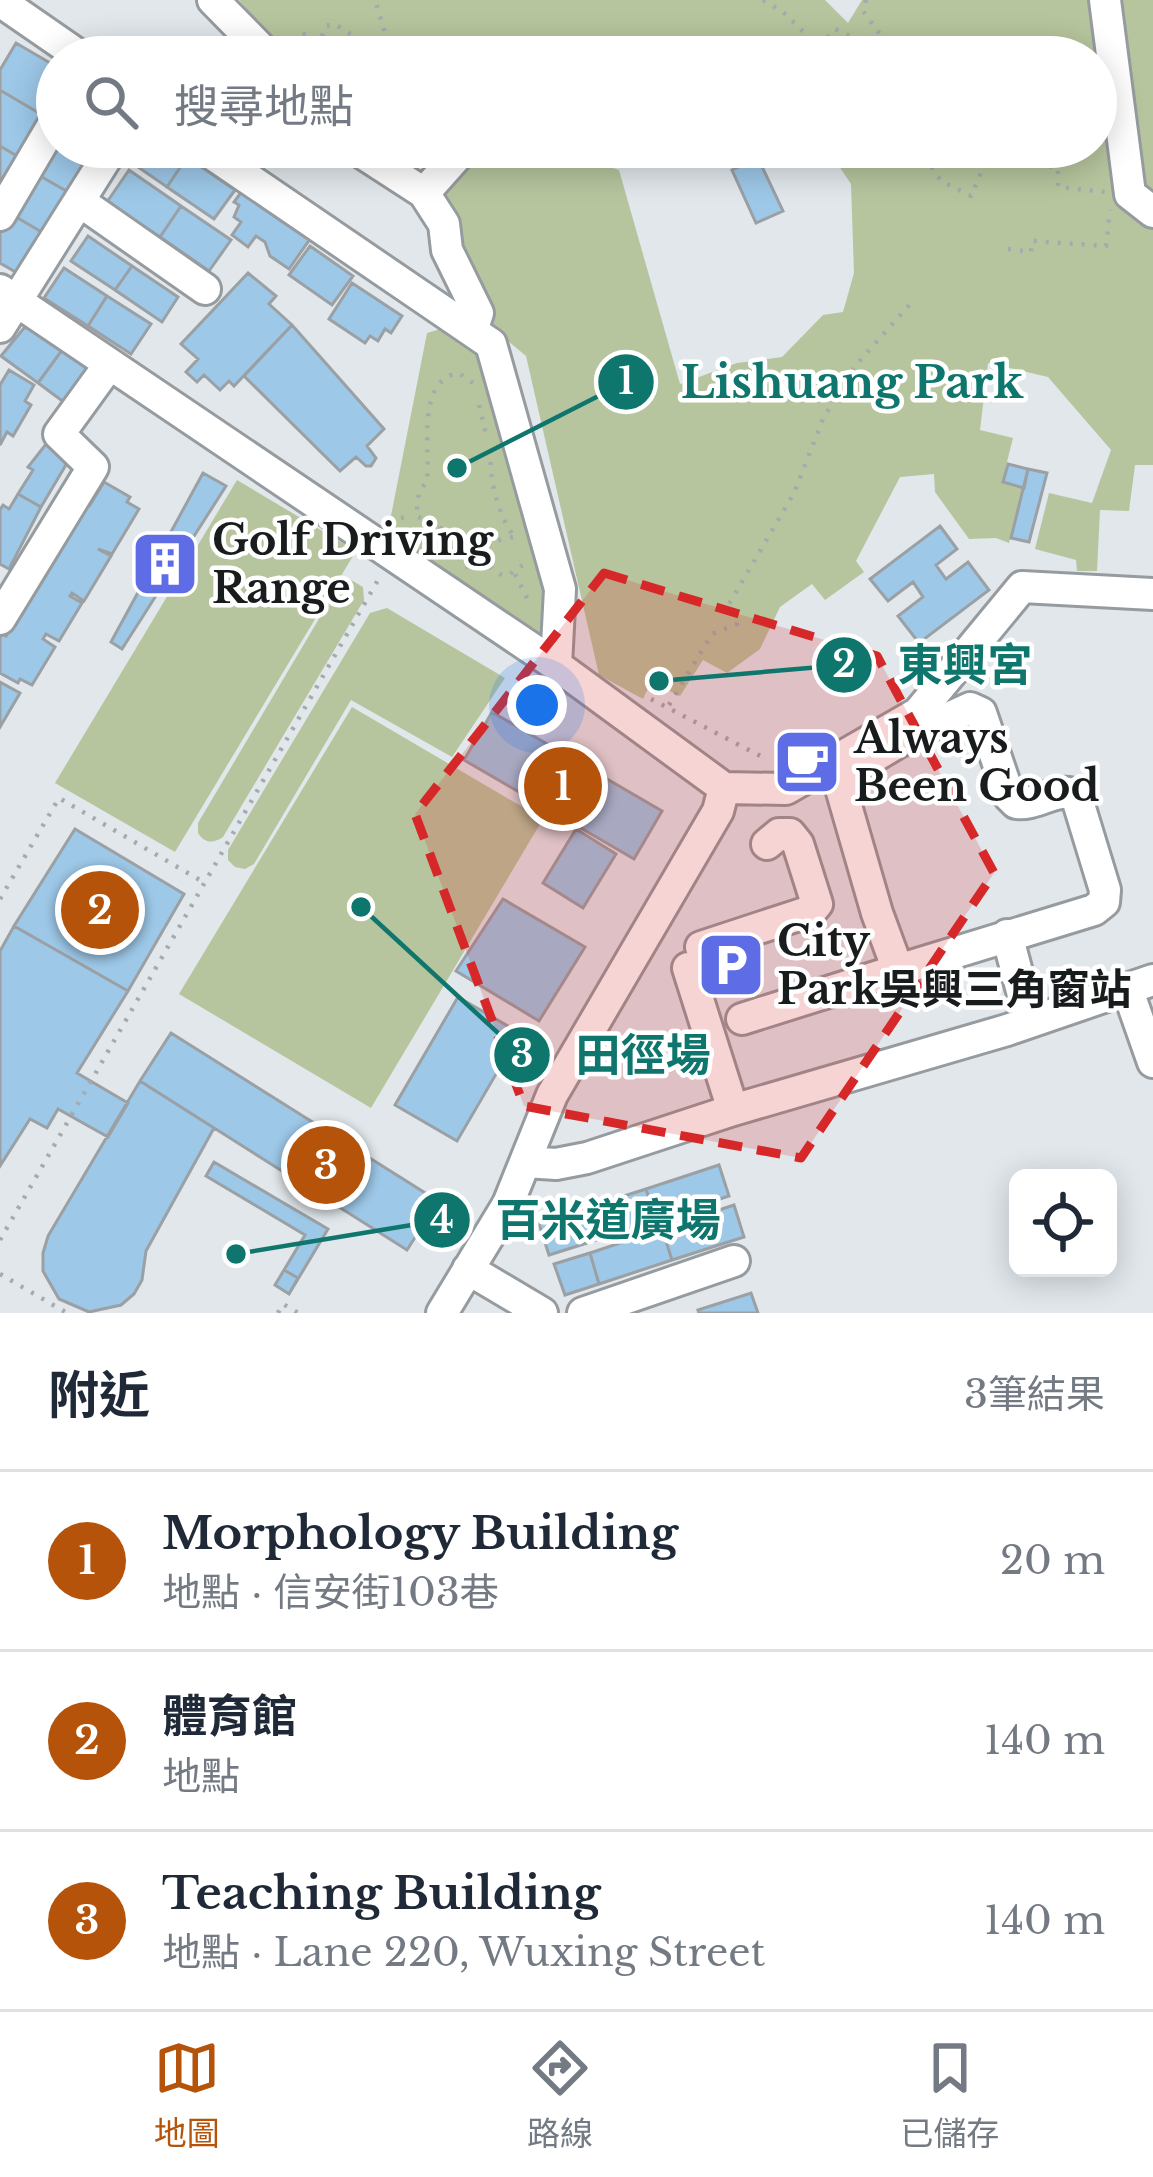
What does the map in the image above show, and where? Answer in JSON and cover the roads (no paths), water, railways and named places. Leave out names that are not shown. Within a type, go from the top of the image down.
[{"type":"street","points":[[213,0],[248,36]]},
{"type":"street","points":[[1105,0],[1110,36]]},
{"type":"street","points":[[4,13],[44,36]]},
{"type":"street","points":[[1117,93],[1130,194],[1153,212]]},
{"type":"street","points":[[0,215],[36,154]]},
{"type":"street","points":[[101,168],[82,203],[5,306],[109,365],[556,664],[724,788],[786,789],[918,713],[1022,587],[1153,594]]},
{"type":"street","points":[[233,168],[491,344],[560,589],[556,664]]},
{"type":"street","points":[[385,168],[424,193],[444,224],[447,250],[478,313],[472,331]]},
{"type":"street","points":[[424,193],[446,168]]},
{"type":"street","points":[[82,203],[206,289]]},
{"type":"street","points":[[0,620],[93,467],[59,434],[109,365]]},
{"type":"street","points":[[742,1019],[1094,910],[1104,902],[1106,890],[1076,795],[1064,791],[1016,803],[981,713],[970,708],[905,738],[838,778],[898,970]]},
{"type":"street","points":[[442,1313],[508,1204],[552,1094],[718,811],[724,788]]},
{"type":"street","points":[[733,1110],[694,958],[811,911],[817,904],[798,844],[790,834],[779,834],[767,844]]},
{"type":"street","points":[[1007,935],[1030,1022]]},
{"type":"street","points":[[525,1162],[556,1164],[587,1158],[1140,984],[1153,1062]]},
{"type":"street","points":[[583,1313],[734,1261]]},
{"type":"street","points":[[468,1269],[542,1313]]},
{"type":"place","name":"Lishuang Park","points":[[457,468]]},
{"type":"place","name":"Golf Driving Range","points":[[165,564]]},
{"type":"place","name":"東興宮","points":[[659,681]]},
{"type":"place","name":"Always Been Good","points":[[807,762]]},
{"type":"place","name":"Morphology Building","points":[[563,786]]},
{"type":"place","name":"田徑場","points":[[361,907]]},
{"type":"place","name":"體育館","points":[[100,910]]},
{"type":"place","name":"City Park吳興三角窗站","points":[[731,965]]},
{"type":"place","name":"Teaching Building","points":[[326,1165]]},
{"type":"place","name":"百米道廣場","points":[[236,1254]]}]
